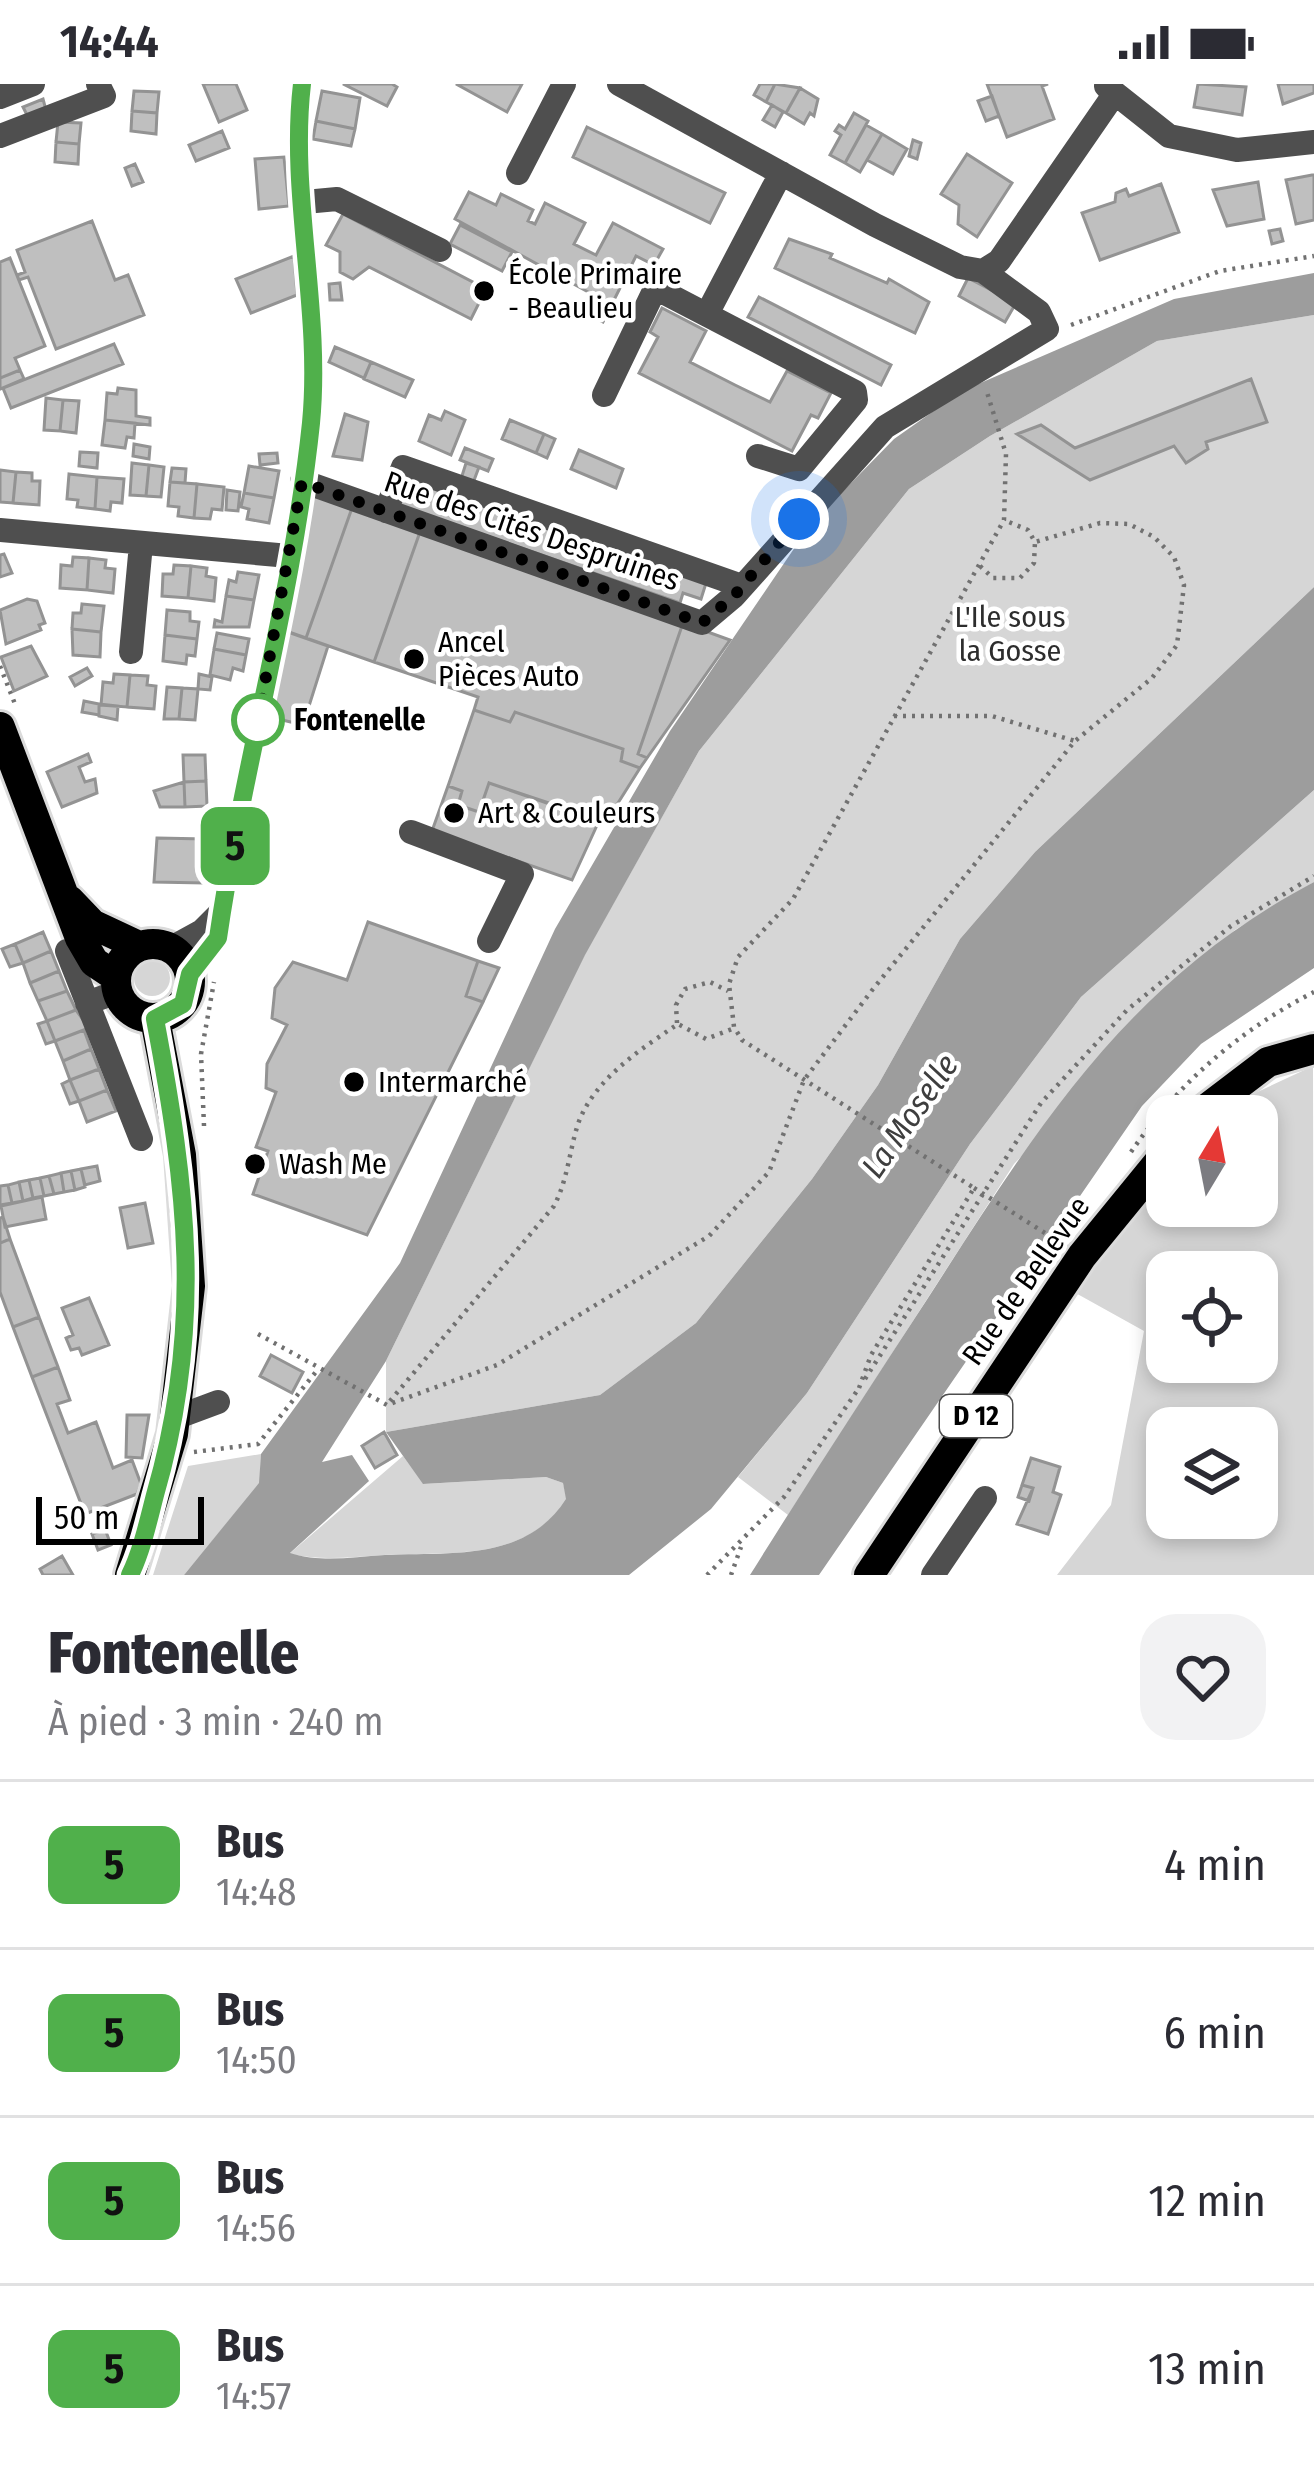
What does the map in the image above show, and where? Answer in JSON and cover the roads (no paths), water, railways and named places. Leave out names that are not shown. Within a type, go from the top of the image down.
[{"type":"main road","points":[[0,727],[64,896],[94,962],[116,984],[130,1011],[155,1019],[183,1004],[190,974],[171,948],[139,946],[92,924],[64,896]]},
{"type":"main road","points":[[116,984],[128,952],[139,946]]},
{"type":"main road","points":[[130,1575],[175,1418],[190,1286],[181,1155],[155,1019]]},
{"type":"main road","points":[[1225,1095],[1268,1062],[1314,1049]]},
{"type":"main road","name":"Rue de Bellevue","points":[[869,1575],[1082,1256],[1146,1178]]},
{"type":"street","points":[[0,136],[104,96],[98,84]]},
{"type":"street","points":[[190,974],[218,938],[311,421],[313,306],[302,84]]},
{"type":"street","points":[[518,173],[564,84]]},
{"type":"street","points":[[619,84],[960,267],[983,271],[999,261],[1109,90],[1169,136],[1237,150],[1314,142]]},
{"type":"street","points":[[707,314],[781,173]]},
{"type":"street","points":[[305,202],[337,199],[440,250]]},
{"type":"street","name":"Rue des Cités Despruines","points":[[302,482],[702,623],[742,586],[885,427],[1047,329],[1040,312],[983,271]]},
{"type":"street","points":[[604,394],[653,293],[665,293],[855,392],[856,400],[799,469],[758,456]]},
{"type":"street","points":[[386,511],[403,467],[742,586]]},
{"type":"street","points":[[0,530],[290,556]]},
{"type":"street","points":[[131,652],[141,544]]},
{"type":"street","points":[[411,832],[522,874],[489,941]]},
{"type":"street","points":[[171,948],[202,931],[222,911]]},
{"type":"street","points":[[67,951],[141,1139]]},
{"type":"street","points":[[88,1004],[116,984]]},
{"type":"street","points":[[175,1418],[218,1402]]},
{"type":"street","points":[[933,1575],[985,1498]]},
{"type":"water","name":"La Moselle","points":[[1314,273],[1314,315],[1157,341],[990,436],[909,489],[699,751],[585,955],[386,1361],[322,1462],[352,1455],[369,1481],[290,1553],[337,1559],[460,1553],[508,1544],[549,1519],[566,1499],[563,1483],[546,1477],[423,1484],[386,1432],[600,1395],[696,1323],[812,1179],[878,1085],[960,939],[1035,852],[1314,587],[1314,790],[1081,997],[970,1144],[807,1393],[711,1509],[629,1575],[184,1575],[259,1483],[261,1454],[400,1263],[555,929],[670,731],[810,525],[894,439],[962,391],[1174,299]]},
{"type":"water","points":[[1314,882],[1314,968],[1201,1044],[1152,1095],[1146,1095],[1146,1102],[819,1575],[750,1575],[1049,1117],[1139,1012],[1248,921]]},
{"type":"place","name":"École Primaire - Beaulieu","points":[[484,291]]},
{"type":"place","name":"Ancel Pièces Auto","points":[[414,659]]},
{"type":"place","name":"Fontenelle","points":[[258,720]]},
{"type":"place","name":"Art & Couleurs","points":[[454,813]]},
{"type":"place","name":"Intermarché","points":[[354,1082]]},
{"type":"place","name":"Wash Me","points":[[255,1164]]},
{"type":"park label","name":"L'Ile sous la Gosse","points":[[1010,634]]}]
